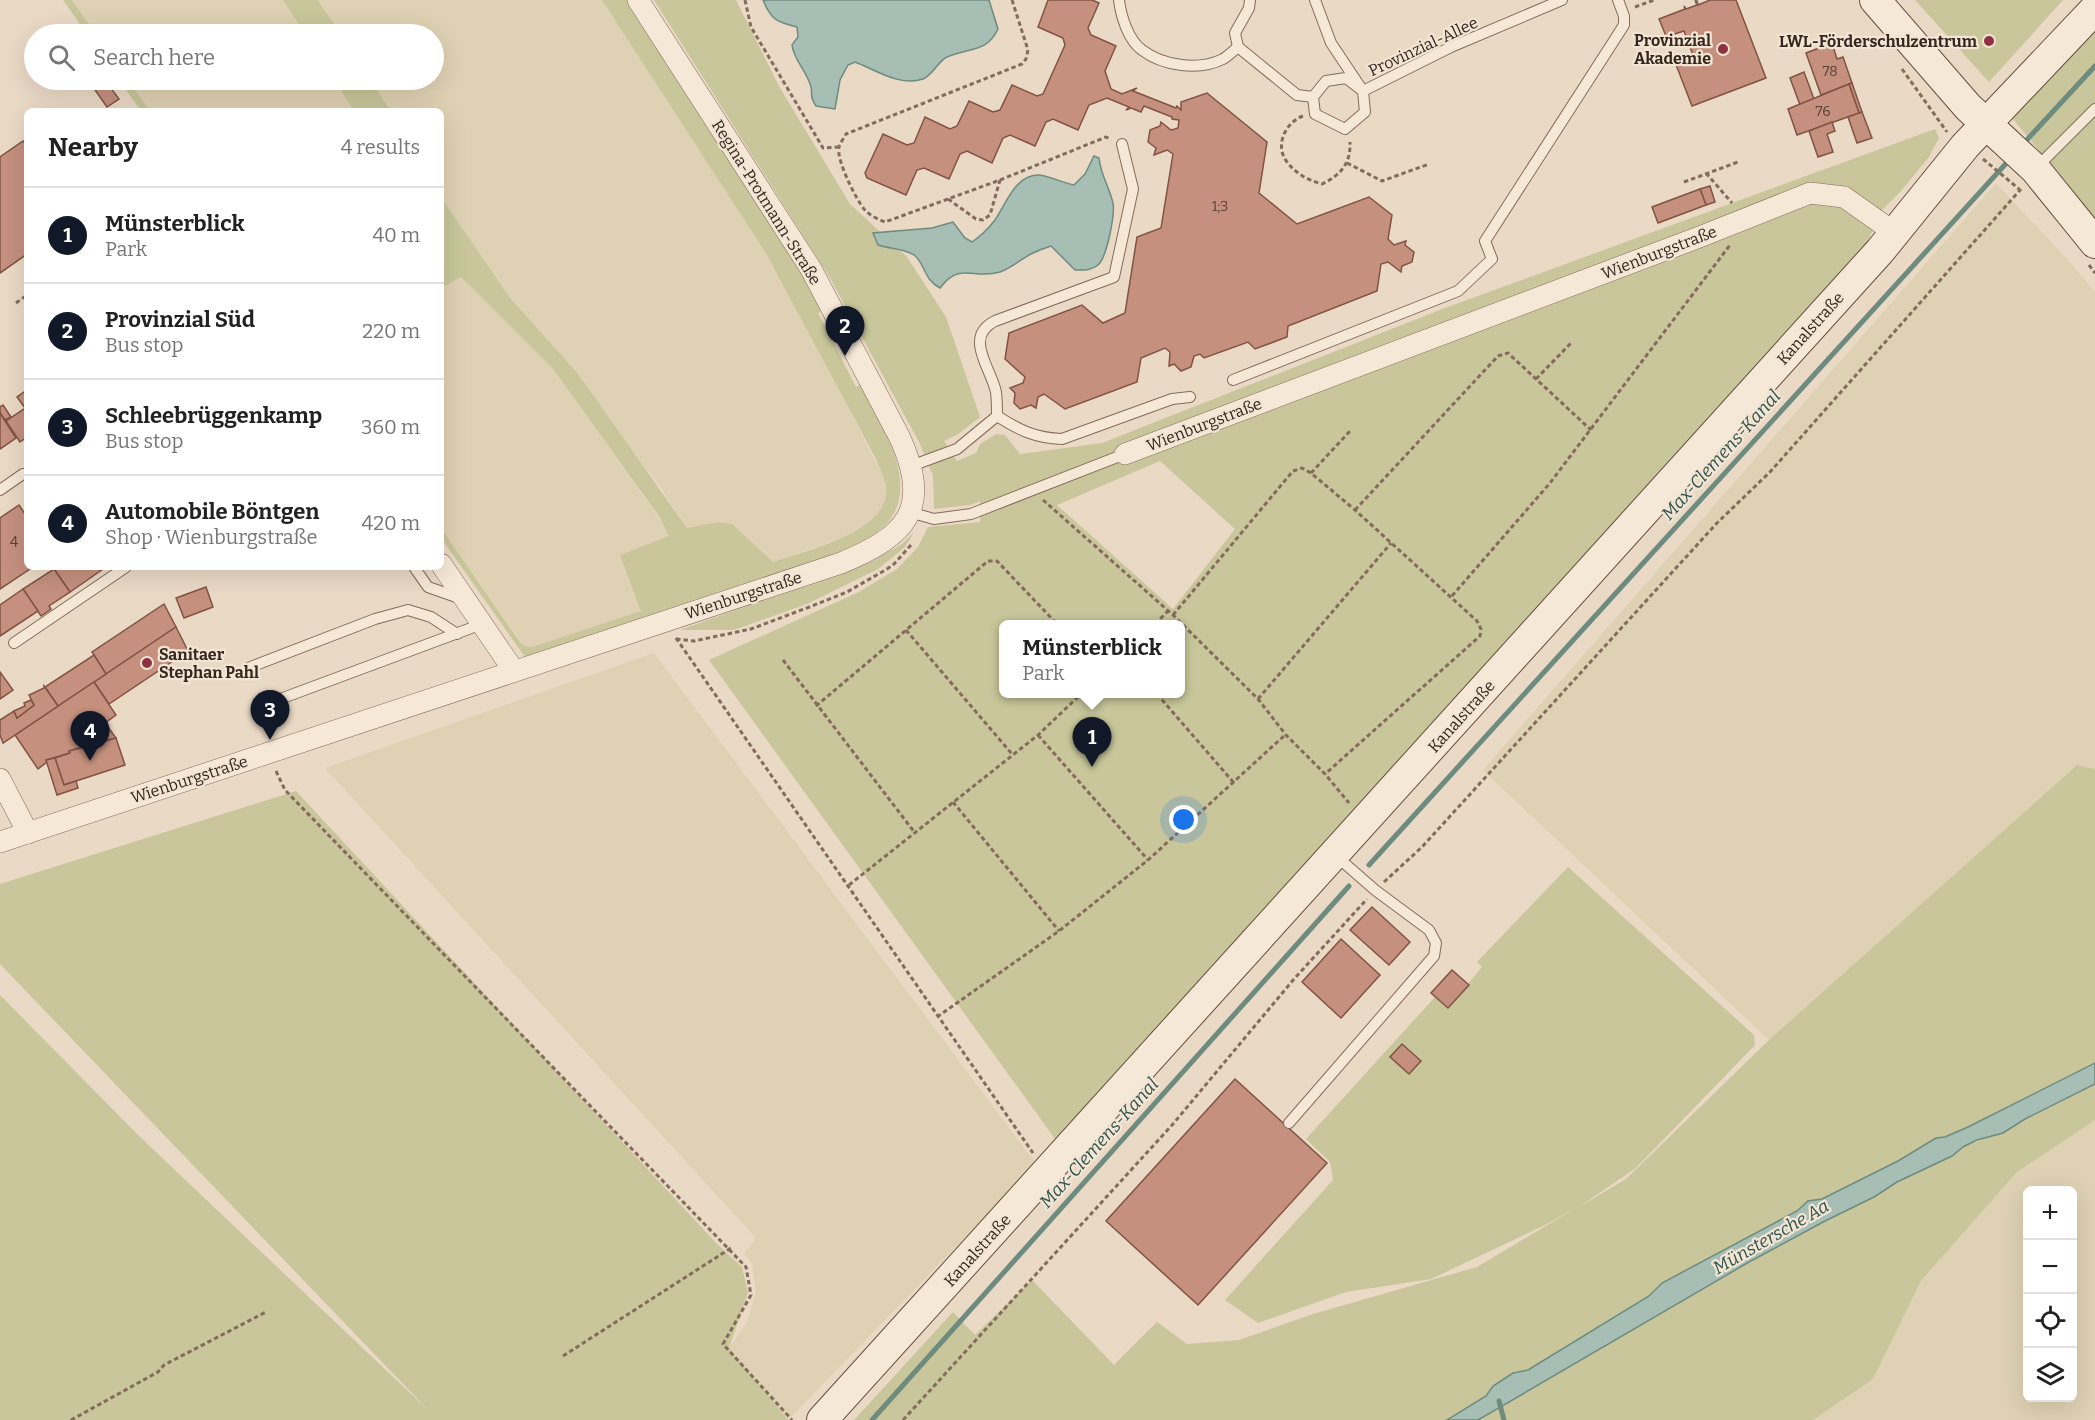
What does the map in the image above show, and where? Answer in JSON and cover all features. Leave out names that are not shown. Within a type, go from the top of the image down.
[{"type":"main road","points":[[1875,0],[1968,107],[2011,162],[2095,243]]},
{"type":"main road","name":"Kanalstraße","points":[[822,1420],[1335,855],[1359,813],[1895,233],[1965,146],[2011,162],[2095,9]]},
{"type":"street","name":"Regina-Protmann-Straße","points":[[638,0],[810,269],[900,438],[911,466],[916,515]]},
{"type":"street","name":"Wienburgstraße","points":[[1125,454],[1680,245],[1810,193],[1844,197],[1895,233]]},
{"type":"street","name":"Wienburgstraße","points":[[0,842],[858,556],[890,538],[916,515]]},
{"type":"street","points":[[444,568],[514,671]]},
{"type":"street","points":[[0,779],[28,833]]},
{"type":"lane","points":[[1119,0],[1120,11],[1128,31],[1141,50],[1168,63],[1197,66],[1222,59],[1238,47]]},
{"type":"lane","points":[[1250,0],[1249,8],[1235,33],[1238,47],[1297,95],[1313,98],[1315,114],[1345,129]]},
{"type":"lane","points":[[1315,0],[1331,43],[1363,91]]},
{"type":"lane","name":"Provinzial-Allee","points":[[1363,91],[1450,47],[1562,0]]},
{"type":"lane","points":[[1233,380],[1458,291],[1492,259],[1485,241],[1624,26],[1618,0]]},
{"type":"lane","name":"Provinzial-Allee","points":[[1313,98],[1326,81],[1346,78],[1363,91],[1365,112],[1345,129]]},
{"type":"lane","points":[[2011,162],[2095,109]]},
{"type":"lane","points":[[997,416],[996,392],[981,351],[979,340],[981,332],[995,321],[1114,277],[1133,189],[1122,144]]},
{"type":"lane","points":[[997,416],[1019,430],[1047,438],[1062,439],[1172,399],[1190,397]]},
{"type":"lane","points":[[911,466],[957,449],[997,416]]},
{"type":"lane","name":"Wienburgstraße","points":[[916,515],[934,519],[971,514],[1125,454]]},
{"type":"lane","points":[[0,490],[23,474]]},
{"type":"lane","points":[[14,643],[122,570]]},
{"type":"lane","points":[[416,570],[428,587],[465,600]]},
{"type":"lane","points":[[248,668],[375,619],[408,610],[431,617],[457,634]]},
{"type":"lane","points":[[264,705],[482,624]]},
{"type":"lane","points":[[1289,1123],[1434,956],[1436,943],[1430,930],[1375,890],[1335,855]]},
{"type":"path","points":[[745,0],[751,27],[823,148],[838,147]]},
{"type":"path","points":[[1012,0],[1028,50],[1022,64],[846,134],[838,147],[839,158],[865,210],[885,222],[1000,180],[1106,137],[1122,144]]},
{"type":"path","points":[[1622,11],[1653,0]]},
{"type":"path","points":[[1696,0],[1698,6]]},
{"type":"path","points":[[1315,114],[1297,118],[1286,128],[1282,142],[1285,160],[1307,180],[1322,184],[1335,178],[1347,163],[1351,152],[1350,138],[1345,129]]},
{"type":"path","points":[[1684,182],[1738,162]]},
{"type":"path","points":[[903,1420],[1173,1124],[1294,979],[1375,890],[1422,847],[1717,523],[1770,472],[2011,162]]},
{"type":"path","points":[[1347,163],[1382,181],[1429,164]]},
{"type":"path","points":[[1452,596],[1550,483],[1727,252],[1740,220],[1736,208],[1706,173]]},
{"type":"path","points":[[948,199],[976,219],[983,220],[990,215],[1000,180]]},
{"type":"path","points":[[16,303],[24,297]]},
{"type":"path","points":[[1536,379],[1572,342]]},
{"type":"path","points":[[1355,510],[1498,356],[1508,353],[1591,430]]},
{"type":"path","points":[[1311,473],[1350,431]]},
{"type":"path","points":[[1173,615],[1293,471],[1302,468],[1355,510],[1477,621],[1481,629],[1480,636],[1325,774]]},
{"type":"path","points":[[1034,491],[1178,620]]},
{"type":"path","points":[[916,515],[915,539],[894,564],[847,592],[751,629],[694,642],[676,639],[1036,1157]]},
{"type":"path","points":[[1258,699],[1391,543]]},
{"type":"path","points":[[816,706],[988,561],[997,561],[1053,620]]},
{"type":"path","points":[[1184,593],[1187,597]]},
{"type":"path","points":[[1159,620],[1168,611]]},
{"type":"path","points":[[1185,627],[1258,699],[1286,735],[1325,774],[1359,813]]},
{"type":"path","points":[[906,630],[1012,754]]},
{"type":"path","points":[[783,660],[915,833]]},
{"type":"path","points":[[849,885],[1038,735],[1077,698]]},
{"type":"path","points":[[1160,698],[1234,783]]},
{"type":"path","points":[[1038,735],[1149,860]]},
{"type":"path","points":[[938,1017],[1059,931],[1149,860],[1286,735]]},
{"type":"path","points":[[270,752],[285,789],[746,1266],[751,1295],[723,1344],[792,1420]]},
{"type":"path","points":[[953,802],[1059,931]]},
{"type":"path","points":[[563,1356],[730,1248]]},
{"type":"path","points":[[71,1420],[158,1372],[164,1365],[266,1312]]},
{"type":"shaded area","points":[[63,0],[72,0],[89,24],[80,24]]},
{"type":"shaded area","points":[[72,0],[283,0],[299,24],[89,24]]},
{"type":"shaded area","points":[[283,0],[318,0],[334,24],[299,24]]},
{"type":"shaded area","points":[[319,0],[602,0],[767,255],[799,312],[883,476],[887,497],[879,514],[863,527],[838,539],[773,562],[732,524],[719,522],[687,528],[659,485],[510,298],[444,201],[444,108],[389,108],[377,90],[444,90],[444,24],[335,24]]},
{"type":"shaded area","points":[[602,0],[627,0],[795,260],[822,310],[818,313],[856,387],[862,384],[889,438],[900,478],[899,497],[893,515],[880,530],[868,539],[827,557],[525,657],[444,542],[444,532],[520,642],[532,647],[641,611],[620,555],[669,536],[659,516],[554,370],[461,277],[444,286],[444,201],[510,298],[578,374],[687,528],[719,522],[732,524],[773,562],[822,546],[858,530],[872,520],[882,508],[886,490],[876,459],[767,255]]},
{"type":"shaded area","points":[[654,0],[736,0],[780,88],[850,204],[907,257],[946,317],[980,417],[957,435],[944,441],[957,461],[976,453],[980,444],[996,434],[1005,435],[1020,454],[1102,443],[1445,308],[1935,129],[1939,138],[1929,157],[1881,211],[1864,250],[1058,1143],[709,660],[859,592],[897,569],[918,547],[928,527],[980,522],[980,501],[970,505],[934,509],[933,476],[920,444],[830,278]],"holes":[[[1160,461],[1235,529],[1173,609],[1057,505]]]},
{"type":"shaded area","name":"LWL-Förderschulzentrum","points":[[1915,0],[2063,0],[1989,82]]},
{"type":"shaded area","points":[[2095,22],[2095,219],[2009,114]]},
{"type":"shaded area","points":[[126,90],[135,90],[148,108],[139,108]]},
{"type":"shaded area","points":[[135,90],[340,90],[352,108],[148,108]]},
{"type":"shaded area","points":[[340,90],[377,90],[389,108],[352,108]]},
{"type":"shaded area","points":[[1996,183],[2095,292],[2095,769],[2077,765],[1769,1040],[1483,770]]},
{"type":"shaded area","points":[[460,276],[554,370],[664,525],[669,536],[641,611],[532,647],[524,646],[444,532],[444,286]]},
{"type":"shaded area","points":[[914,532],[905,547],[878,569],[807,604],[734,630],[680,630],[873,561],[902,544]]},
{"type":"shaded area","points":[[654,653],[1036,1164],[788,1420],[729,1348],[747,1322],[756,1292],[752,1264],[744,1254],[756,1238],[325,768]]},
{"type":"shaded area","points":[[2077,765],[2095,769],[2095,1063],[1968,1127],[1945,1137],[1936,1138],[1898,1161],[1822,1199],[1808,1201],[1797,1211],[1663,1283],[1649,1296],[1528,1370],[1513,1373],[1493,1386],[1486,1396],[1447,1420],[854,1420],[953,1312],[975,1335],[1032,1280],[1114,1365],[1157,1322],[1187,1344],[1239,1340],[1313,1314],[1477,1267],[1576,1208],[1431,1279],[1346,1292],[1258,1323],[1225,1300],[1333,1180],[1330,1162],[1306,1139],[1435,997],[1431,993],[1452,970],[1468,984],[1482,967],[1477,962],[1568,867],[1754,1035],[1755,1045],[1636,1168],[1577,1208],[1626,1179],[1769,1040]]},
{"type":"shaded area","points":[[296,791],[717,1244],[742,1267],[748,1293],[729,1348],[788,1420],[0,1420],[0,995],[137,1134],[429,1411],[0,964],[0,884]]},
{"type":"shaded area","points":[[2095,1084],[2095,1120],[2017,1172],[1921,1281],[1873,1379],[1813,1420],[1478,1420],[1749,1262],[1874,1197],[1896,1182],[1952,1156],[1963,1147],[2009,1129]]},
{"type":"shaded area","points":[[2095,1120],[2095,1420],[1813,1420],[1873,1379],[1921,1282],[2017,1172]]},
{"type":"water","points":[[763,0],[989,0],[998,29],[988,43],[976,49],[947,57],[923,79],[906,81],[855,62],[848,65],[840,80],[835,109],[816,106],[812,99],[808,79],[793,50],[792,45],[798,37],[797,27],[772,16]]},
{"type":"water","points":[[1094,156],[1099,158],[1113,203],[1113,217],[1104,254],[1098,265],[1093,268],[1075,270],[1051,246],[1033,253],[1000,272],[954,275],[940,288],[927,276],[918,258],[906,251],[878,245],[873,233],[932,228],[953,222],[965,238],[972,242],[992,223],[1017,185],[1023,180],[1030,176],[1041,175],[1074,185],[1085,174]]},
{"type":"water","name":"Münstersche Aa","points":[[2095,1063],[2095,1084],[2025,1119],[2003,1133],[1977,1140],[1963,1147],[1952,1156],[1897,1182],[1874,1197],[1749,1262],[1478,1420],[1447,1420],[1486,1396],[1493,1386],[1513,1373],[1528,1370],[1649,1296],[1662,1283],[1797,1211],[1808,1201],[1822,1199],[1898,1161],[1936,1138],[1945,1137],[1968,1127]]},
{"type":"building","points":[[1048,0],[1092,0],[1099,3],[1088,28],[1091,35],[1116,46],[1105,71],[1111,89],[1122,94],[1137,88],[1133,91],[1176,108],[1177,106],[1181,110],[1181,102],[1207,93],[1267,142],[1259,193],[1297,224],[1369,197],[1392,215],[1388,239],[1394,245],[1406,241],[1405,245],[1414,252],[1412,262],[1402,266],[1401,272],[1388,262],[1381,264],[1377,291],[1288,326],[1287,337],[1255,349],[1248,342],[1204,358],[1200,354],[1194,356],[1191,367],[1181,371],[1174,364],[1169,366],[1170,352],[1165,348],[1141,358],[1137,382],[1065,409],[1044,394],[1038,397],[1036,408],[1031,405],[1020,409],[1014,403],[1015,393],[1010,388],[1023,383],[1025,377],[1005,359],[1009,333],[1082,305],[1103,323],[1125,313],[1137,237],[1161,228],[1173,154],[1167,150],[1154,155],[1156,148],[1148,142],[1150,130],[1160,126],[1161,122],[1171,130],[1178,128],[1179,120],[1144,106],[1141,112],[1131,108],[1126,110],[1129,107],[1107,98],[1089,105],[1078,130],[1053,119],[1046,122],[1035,146],[1010,135],[1003,138],[992,163],[967,151],[960,154],[949,179],[924,168],[917,170],[906,195],[867,178],[865,173],[883,134],[907,145],[914,143],[925,117],[950,129],[957,126],[969,101],[993,112],[1000,110],[1012,85],[1037,96],[1043,94],[1065,45],[1063,38],[1038,27]]},
{"type":"building","name":"Provinzial Akademie","points":[[1695,0],[1698,5],[1710,0],[1736,0],[1766,78],[1692,106],[1675,62],[1693,55],[1684,31],[1653,41],[1666,36],[1659,19],[1685,9],[1684,6],[1686,9],[1697,5]]},
{"type":"building","points":[[1832,43],[1837,59],[1843,57],[1852,83],[1821,95],[1806,53]]},
{"type":"building","points":[[1804,72],[1814,99],[1800,105],[1790,78]]},
{"type":"building","points":[[1852,83],[1862,112],[1859,113],[1849,84]]},
{"type":"building","points":[[1849,84],[1859,113],[1797,135],[1788,109]]},
{"type":"building","points":[[95,90],[112,90],[119,99],[107,107]]},
{"type":"building","points":[[1862,112],[1872,138],[1857,143],[1848,117]]},
{"type":"building","points":[[1832,122],[1835,131],[1827,134],[1833,152],[1818,157],[1809,131]]},
{"type":"building","points":[[24,142],[24,256],[0,273],[0,157]]},
{"type":"building","points":[[1710,186],[1715,202],[1706,205],[1700,189]]},
{"type":"building","points":[[1700,189],[1706,205],[1658,223],[1652,207]]},
{"type":"building","points":[[24,392],[24,407],[17,397]]},
{"type":"building","points":[[3,405],[11,417],[5,420],[0,413],[0,407]]},
{"type":"building","points":[[24,409],[24,439],[20,442],[6,421]]},
{"type":"building","points":[[0,413],[16,438],[0,449]]},
{"type":"building","points":[[19,505],[24,512],[24,570],[28,570],[0,589],[0,518]]},
{"type":"building","points":[[55,570],[102,570],[70,592]]},
{"type":"building","points":[[55,570],[70,592],[49,606],[51,609],[41,616],[23,589]]},
{"type":"building","points":[[206,587],[213,607],[184,618],[176,598]]},
{"type":"building","points":[[23,589],[38,611],[0,636],[0,605]]},
{"type":"building","points":[[164,604],[176,627],[106,674],[92,652]]},
{"type":"building","name":"Sanitaer Stephan Pahl","points":[[176,627],[188,651],[109,704],[94,682]]},
{"type":"building","points":[[94,655],[106,674],[58,706],[45,687]]},
{"type":"building","points":[[0,672],[13,690],[0,699]]},
{"type":"building","points":[[94,682],[116,715],[105,723],[116,738],[46,760],[47,762],[38,769],[15,735]]},
{"type":"building","points":[[44,686],[58,706],[3,743],[0,735],[0,720],[14,711],[17,718],[34,705],[29,695]]},
{"type":"building","points":[[31,700],[34,705],[17,718],[14,711]]},
{"type":"building","points":[[116,738],[125,765],[64,785],[55,758],[70,753],[69,751]]},
{"type":"building","points":[[55,758],[64,785],[76,781],[78,788],[57,795],[46,760]]},
{"type":"building","points":[[1372,907],[1410,942],[1389,965],[1350,930]]},
{"type":"building","points":[[1341,939],[1380,975],[1341,1018],[1302,982]]},
{"type":"building","points":[[1452,970],[1469,985],[1448,1008],[1431,993]]},
{"type":"building","points":[[1402,1044],[1421,1061],[1409,1074],[1390,1057]]},
{"type":"building","points":[[1235,1079],[1327,1163],[1198,1305],[1106,1221]]},
{"type":"waterway","name":"Max-Clemens-Kanal","points":[[2023,144],[2095,66]]},
{"type":"waterway","name":"Max-Clemens-Kanal","points":[[1369,865],[2011,158]]},
{"type":"waterway","name":"Max-Clemens-Kanal","points":[[872,1420],[1349,886]]},
{"type":"waterway","points":[[1499,1401],[1504,1420]]},
{"type":"place","name":"LWL-Förderschulzentrum","points":[[1989,41]]},
{"type":"place","name":"Provinzial Akademie","points":[[1723,49]]},
{"type":"place","name":"Provinzial Süd","points":[[845,356]]},
{"type":"place","name":"Sanitaer Stephan Pahl","points":[[147,663]]},
{"type":"place","name":"Schleebrüggenkamp","points":[[270,740]]},
{"type":"place","name":"Automobile Böntgen","points":[[90,761]]},
{"type":"place","name":"Münsterblick","points":[[1092,767]]}]
